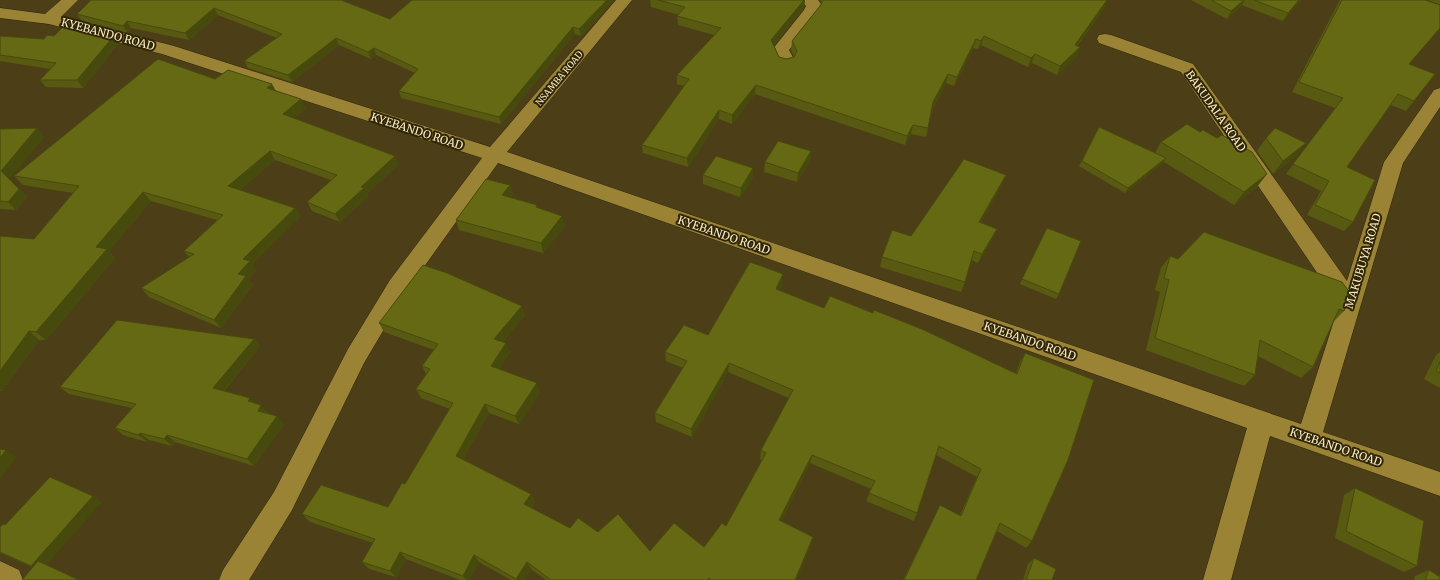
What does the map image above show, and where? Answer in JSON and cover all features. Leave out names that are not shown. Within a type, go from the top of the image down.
[{"type":"street","points":[[49,19],[70,0]]},
{"type":"street","name":"NSAMBA ROAD","points":[[233,580],[283,501],[356,356],[398,286],[494,155],[624,0]]},
{"type":"street","points":[[786,61],[780,50],[812,11],[814,5],[809,0]]},
{"type":"street","name":"KYEBANDO ROAD","points":[[0,14],[49,19],[96,30],[168,50],[494,155],[1440,484]]},
{"type":"street","name":"BAKUDALA ROAD","points":[[1105,39],[1187,68],[1350,303]]},
{"type":"street","name":"MAKUBUYA ROAD","points":[[1309,438],[1394,162],[1440,94]]},
{"type":"street","points":[[1217,580],[1262,421]]},
{"type":"street","points":[[0,575],[9,580]]},
{"type":"building","points":[[91,0],[341,0],[390,19],[412,0],[607,0],[579,29],[573,27],[499,117],[399,91],[418,69],[374,48],[368,52],[336,38],[288,75],[244,61],[282,34],[214,8],[185,33],[127,21],[123,26],[77,14]]},
{"type":"building","points":[[658,0],[804,0],[771,40],[779,57],[786,59],[794,57],[797,51],[792,41],[820,6],[823,0],[1107,0],[1075,45],[1080,47],[1060,66],[1035,54],[1031,58],[984,36],[981,41],[976,39],[957,77],[948,74],[933,102],[928,128],[913,125],[907,136],[756,85],[732,115],[719,110],[687,158],[642,145],[689,79],[677,75],[721,28],[677,16],[685,7]]},
{"type":"building","points":[[1211,0],[1244,0],[1231,11]]},
{"type":"building","points":[[1254,0],[1299,0],[1288,13]]},
{"type":"building","points":[[1342,0],[1425,0],[1440,5],[1440,28],[1409,64],[1435,74],[1414,101],[1398,94],[1347,167],[1375,180],[1353,222],[1315,205],[1329,181],[1293,164],[1343,98],[1299,82]]},
{"type":"building","points":[[66,24],[113,37],[77,80],[40,80],[56,63],[0,55],[0,36],[44,39],[47,35],[54,36]]},
{"type":"building","points":[[158,59],[215,79],[228,70],[272,84],[267,88],[301,99],[283,114],[395,156],[361,187],[364,188],[335,214],[307,202],[337,175],[270,151],[228,186],[295,208],[243,259],[250,261],[238,274],[246,276],[214,320],[141,288],[194,254],[184,251],[223,215],[143,192],[96,247],[107,249],[36,332],[29,331],[0,371],[0,236],[34,239],[79,186],[14,176]]},
{"type":"building","points":[[1187,124],[1200,132],[1203,130],[1217,138],[1222,135],[1252,152],[1267,174],[1244,192],[1161,142]]},
{"type":"building","points":[[1099,127],[1166,158],[1128,188],[1082,161]]},
{"type":"building","points":[[37,128],[1,171],[19,189],[8,202],[0,201],[0,129]]},
{"type":"building","points":[[1275,128],[1306,143],[1283,161],[1266,138]]},
{"type":"building","points":[[778,141],[811,151],[798,173],[765,162]]},
{"type":"building","points":[[716,156],[753,168],[741,188],[703,175]]},
{"type":"building","points":[[964,159],[1006,175],[979,222],[997,229],[982,254],[974,251],[965,282],[882,257],[892,230],[911,236]]},
{"type":"building","points":[[486,179],[510,185],[502,195],[537,205],[536,207],[562,216],[541,243],[456,220]]},
{"type":"building","points":[[1047,228],[1081,241],[1059,294],[1022,279]]},
{"type":"building","points":[[1204,232],[1342,282],[1350,293],[1344,311],[1339,309],[1313,367],[1260,340],[1255,375],[1155,338],[1169,280],[1164,278],[1170,256],[1178,259]]},
{"type":"building","points":[[750,262],[783,274],[776,289],[824,308],[830,296],[873,313],[874,310],[924,330],[1017,374],[1025,353],[1094,380],[1068,460],[1032,541],[1000,523],[976,580],[904,580],[940,505],[961,516],[981,469],[939,446],[917,513],[869,493],[875,481],[812,455],[779,520],[813,537],[795,580],[711,580],[709,578],[707,580],[551,580],[527,562],[516,579],[474,555],[463,576],[400,552],[390,571],[362,562],[375,539],[302,514],[321,485],[388,507],[402,483],[405,484],[453,403],[416,389],[430,369],[422,366],[438,344],[379,323],[423,265],[447,273],[522,306],[494,339],[506,343],[491,366],[537,383],[515,416],[485,404],[456,456],[531,494],[524,504],[570,528],[578,518],[598,532],[618,514],[650,551],[674,523],[704,547],[722,523],[726,526],[766,453],[761,450],[793,390],[729,363],[691,429],[655,413],[687,361],[665,352],[684,325],[708,335]]},
{"type":"building","points":[[117,320],[254,339],[213,388],[250,398],[248,401],[261,405],[258,411],[277,416],[247,459],[167,435],[164,439],[140,433],[138,435],[115,428],[136,404],[60,387]]},
{"type":"building","points":[[1440,361],[1440,373],[1436,371]]},
{"type":"building","points":[[0,449],[6,450],[0,458]]},
{"type":"building","points":[[50,477],[93,496],[31,566],[0,552],[0,527],[3,524],[5,525]]},
{"type":"building","points":[[1355,488],[1424,521],[1417,566],[1346,531]]},
{"type":"building","points":[[1034,558],[1056,569],[1052,580],[1026,580]]},
{"type":"building","points":[[38,561],[79,580],[22,580]]},
{"type":"building","points":[[1429,570],[1440,577],[1440,580],[1425,580]]}]
